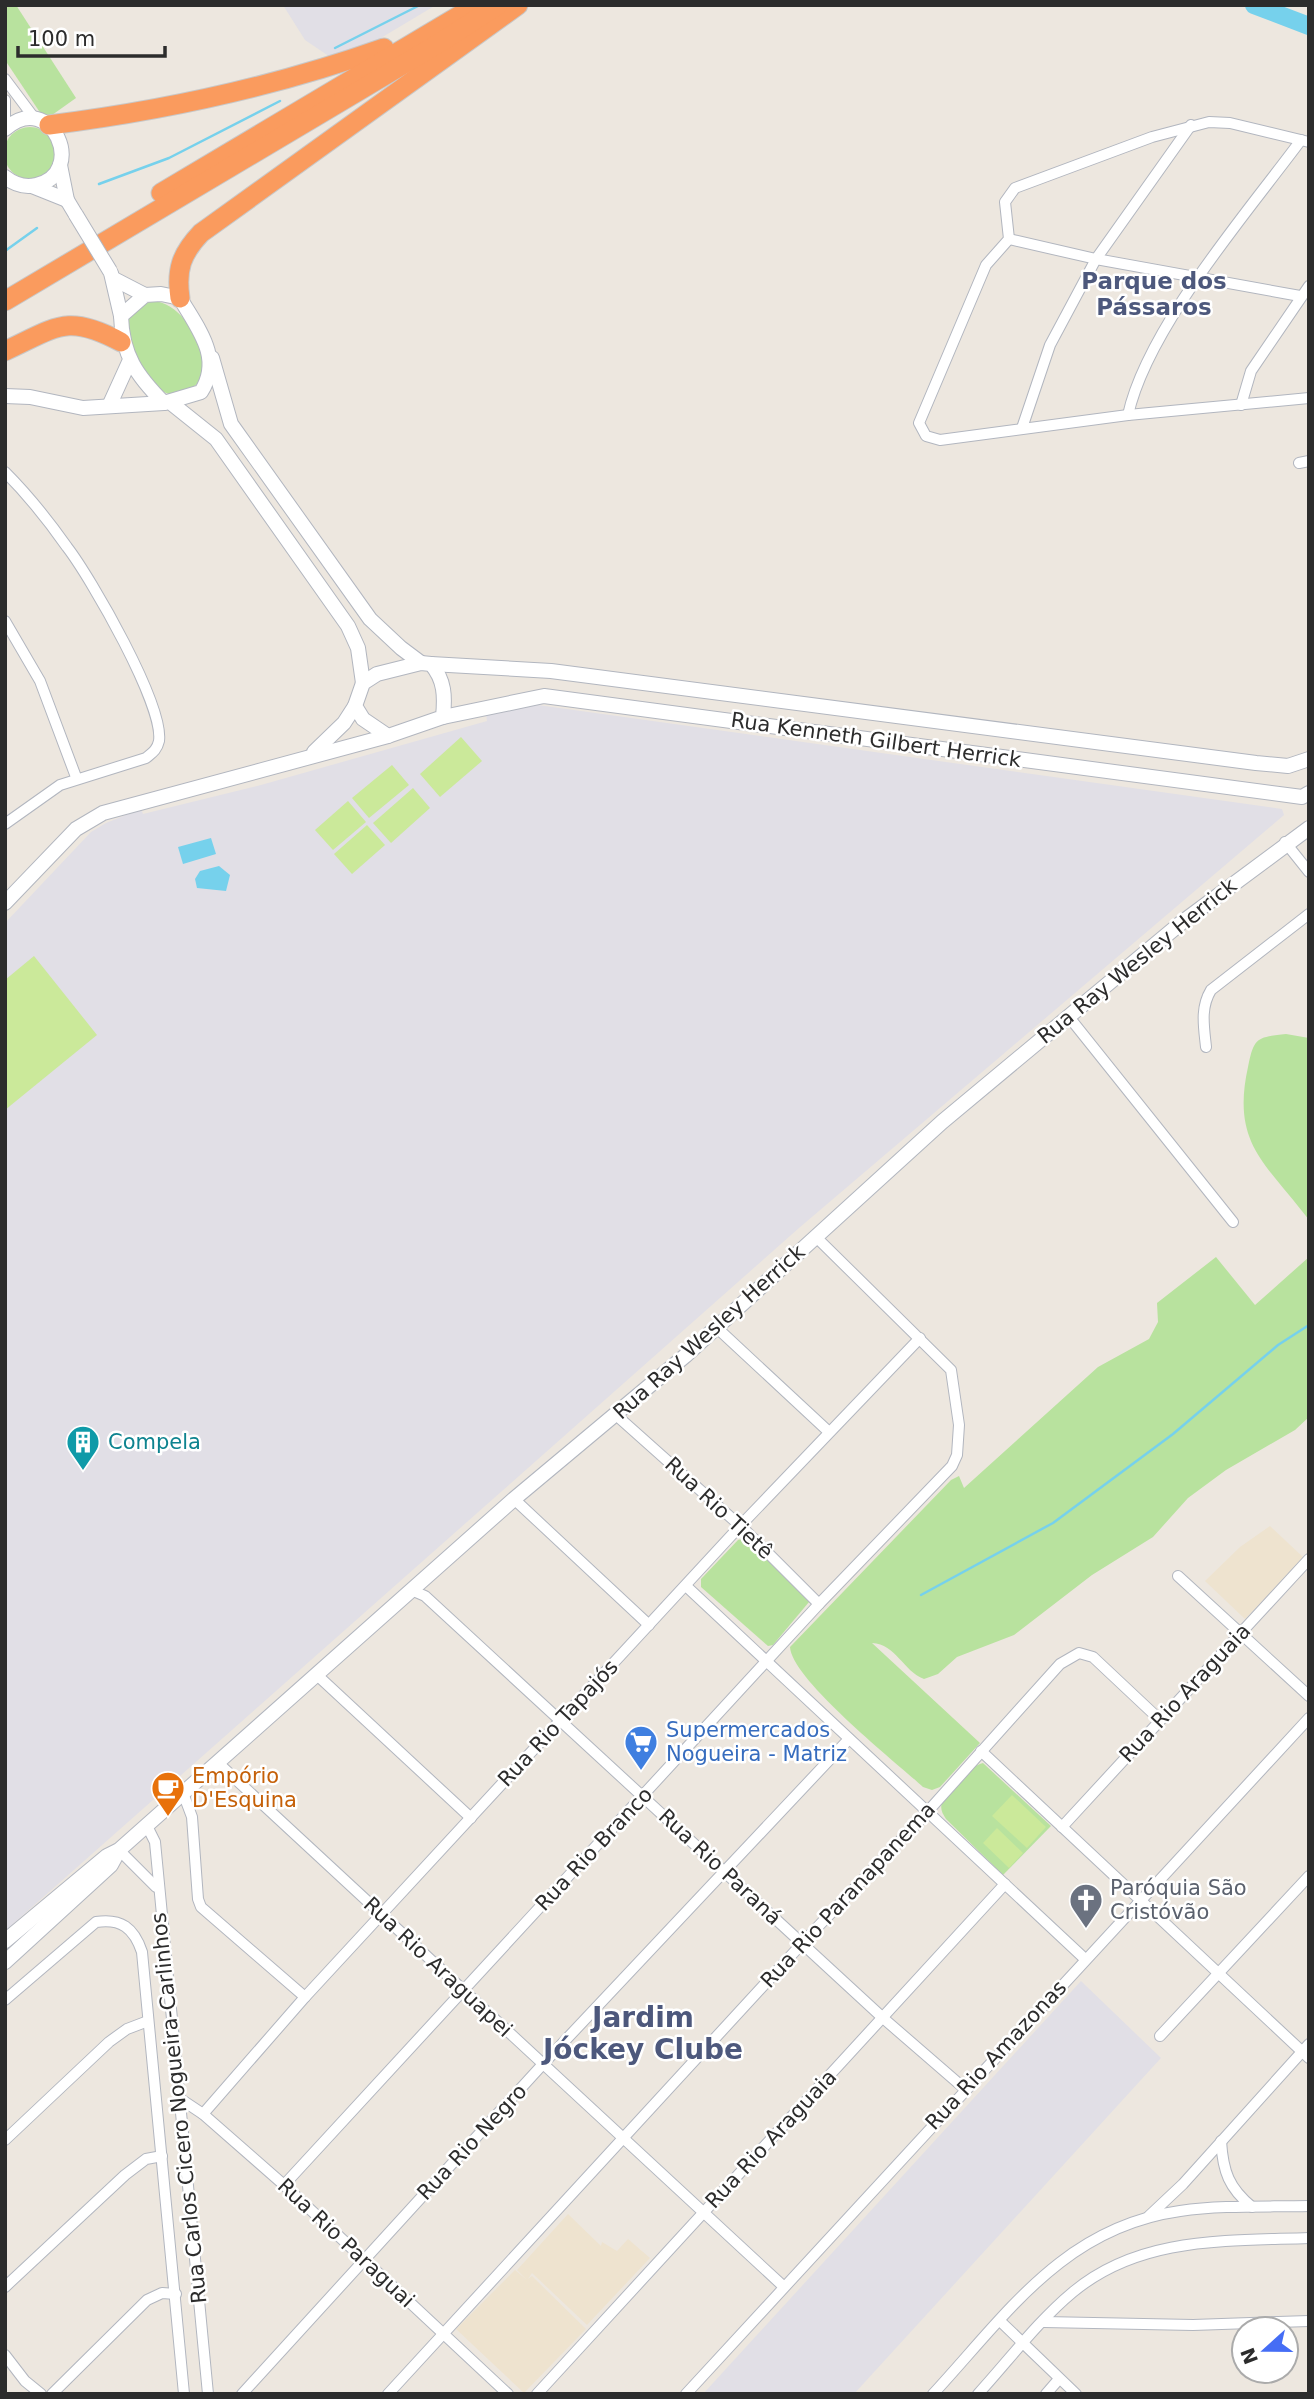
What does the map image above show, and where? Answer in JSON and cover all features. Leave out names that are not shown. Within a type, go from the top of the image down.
[{"type":"highway","points":[[5,287],[476,5]]},
{"type":"highway","points":[[5,301],[441,43],[498,5]]},
{"type":"highway","points":[[180,298],[179,264],[201,233],[518,5]]},
{"type":"highway","points":[[42,122],[107,117],[313,73],[432,32]]},
{"type":"highway","points":[[5,351],[69,325],[85,325],[126,351]]},
{"type":"street","points":[[5,79],[61,143],[60,165],[67,200],[112,275],[126,351],[148,387],[216,439],[348,626],[358,648],[363,683],[355,706],[344,723],[310,755]]},
{"type":"street","points":[[5,100],[5,129]]},
{"type":"street","points":[[5,129],[16,120],[42,122]]},
{"type":"street","points":[[1010,239],[1005,202],[1015,188],[1191,125],[1230,123],[1305,141],[1199,278],[1134,388],[1128,415]]},
{"type":"street","points":[[1022,428],[1050,345],[1096,259],[1191,125]]},
{"type":"street","points":[[32,186],[49,179],[60,165]]},
{"type":"street","points":[[5,177],[21,186],[32,186],[67,200]]},
{"type":"street","points":[[1010,239],[1096,259],[1300,296]]},
{"type":"street","points":[[1010,239],[986,265],[919,423],[926,436],[940,440],[1128,415],[1309,398]]},
{"type":"street","points":[[5,903],[62,842],[88,820],[126,804],[388,736],[443,718],[443,685],[426,663],[401,649],[370,619],[231,424],[212,358],[180,298],[161,294],[145,295],[112,275]]},
{"type":"street","points":[[1241,405],[1251,371],[1309,286]]},
{"type":"street","points":[[121,316],[145,295]]},
{"type":"street","points":[[110,404],[126,351]]},
{"type":"street","points":[[5,396],[30,397],[83,408],[110,404],[168,403],[201,392],[208,381],[212,358]]},
{"type":"street","points":[[5,472],[69,549],[104,604],[132,659],[158,732],[155,752],[146,758],[76,777],[42,796],[5,824]]},
{"type":"street","points":[[5,621],[40,681],[76,777]]},
{"type":"street","points":[[363,683],[377,674],[426,663],[587,675],[1256,763],[1288,765],[1309,759]]},
{"type":"street","name":"Rua Kenneth Gilbert Herrick","points":[[443,718],[544,696],[1302,797],[1309,793]]},
{"type":"street","points":[[355,706],[363,719],[388,736]]},
{"type":"street","points":[[1309,817],[1289,840],[1309,872]]},
{"type":"street","name":"Rua Ray Wesley Herrick","points":[[5,1962],[111,1865],[120,1850],[146,1824],[513,1499],[616,1415],[716,1327],[942,1122],[1289,840],[1309,828]]},
{"type":"street","points":[[1206,1048],[1203,1013],[1205,1000],[1211,990],[1309,914]]},
{"type":"street","points":[[1069,1017],[1233,1222]]},
{"type":"street","name":"Rua Rio Branco","points":[[284,2185],[820,1604],[944,1477],[957,1455],[959,1425],[951,1370],[816,1237]]},
{"type":"street","points":[[716,1327],[829,1432]]},
{"type":"street","name":"Rua Rio Tapajós","points":[[203,2114],[305,1997],[383,1917],[740,1526],[920,1338]]},
{"type":"street","name":"Rua Rio Tietê","points":[[616,1415],[740,1526],[820,1604]]},
{"type":"street","points":[[513,1499],[649,1625]]},
{"type":"street","name":"Rua Rio Araguaia","points":[[1062,1827],[1309,1559]]},
{"type":"street","points":[[1178,1576],[1309,1696]]},
{"type":"street","points":[[686,1586],[1085,1959]]},
{"type":"street","name":"Rua Rio Paraná","points":[[411,1590],[425,1597],[883,2018],[965,2089]]},
{"type":"street","name":"Rua Rio Paranapanema","points":[[388,2394],[1060,1664],[1079,1653],[1085,1654],[1112,1671],[1159,1719]]},
{"type":"street","points":[[317,1675],[471,1818]]},
{"type":"street","name":"Rua Rio Amazonas","points":[[686,2394],[1309,1718]]},
{"type":"street","name":"Rua Rio Negro","points":[[242,2394],[543,2064],[849,1739]]},
{"type":"street","points":[[981,1751],[1140,1902],[1306,2051],[1147,2218]]},
{"type":"street","name":"Rua Rio Araguapei","points":[[217,1762],[783,2286]]},
{"type":"street","points":[[183,1793],[191,1817],[201,1907],[305,1997]]},
{"type":"street","name":"Rua Carlos Cicero Nogueira-Carlinhos","points":[[146,1824],[155,1842],[208,2394]]},
{"type":"street","points":[[120,1850],[146,1873],[158,1890]]},
{"type":"street","name":"Rua Ray Wesley Herrick","points":[[5,1941],[107,1856],[120,1850]]},
{"type":"street","points":[[1160,2036],[1309,1876]]},
{"type":"street","name":"Rua Rio Araguaia","points":[[537,2394],[1005,1884]]},
{"type":"street","points":[[5,2000],[96,1922],[111,1920],[130,1927],[142,1952],[184,2394]]},
{"type":"street","points":[[5,2140],[108,2042],[127,2029],[148,2021]]},
{"type":"street","name":"Rua Rio Paraguai","points":[[179,2098],[203,2114],[284,2185],[508,2394]]},
{"type":"street","points":[[1222,2141],[1226,2177],[1235,2193],[1252,2207]]},
{"type":"street","points":[[5,2287],[125,2175],[146,2159],[162,2156]]},
{"type":"street","points":[[933,2394],[1063,2257],[1113,2230],[1147,2218],[1197,2209],[1309,2206]]},
{"type":"street","points":[[978,2394],[1083,2284],[1142,2254],[1200,2242],[1309,2238]]},
{"type":"street","points":[[52,2394],[147,2300],[162,2293],[176,2294]]},
{"type":"street","points":[[1000,2321],[1076,2394]]},
{"type":"street","points":[[1044,2322],[1193,2325],[1309,2321]]},
{"type":"street","points":[[5,2355],[25,2381],[41,2394]]},
{"type":"street","points":[[1046,2394],[1059,2379]]},
{"type":"shaded area","points":[[283,5],[436,5],[339,63],[305,40]]},
{"type":"shaded area","points":[[538,705],[1282,809],[1284,815],[799,1228],[5,1931],[5,923],[91,832],[106,823],[141,809],[143,814],[261,785],[487,721],[486,713]]},
{"type":"shaded area","points":[[1270,1526],[1304,1558],[1245,1619],[1205,1581],[1240,1547]]},
{"type":"shaded area","points":[[1081,1981],[1161,2058],[854,2394],[703,2394]]},
{"type":"shaded area","points":[[568,2214],[601,2246],[602,2242],[617,2251],[628,2239],[650,2258],[587,2325],[532,2273],[528,2279],[532,2276],[586,2329],[524,2393],[456,2329],[515,2270],[527,2280],[517,2270]]},
{"type":"green space","points":[[5,5],[16,5],[76,98],[45,120],[5,60]]},
{"type":"green space","points":[[30,127],[40,129],[48,135],[54,143],[54,163],[48,171],[40,177],[30,179],[20,177],[12,171],[6,163],[4,153],[6,143],[12,135],[20,129]]},
{"type":"green space","points":[[153,301],[178,313],[191,329],[200,347],[203,359],[202,378],[183,393],[169,394],[155,385],[136,358],[128,339],[127,326],[131,316],[143,305]]},
{"type":"green space","points":[[461,737],[482,761],[440,797],[420,774]]},
{"type":"green space","points":[[392,765],[409,785],[369,818],[352,798]]},
{"type":"green space","points":[[413,788],[430,808],[391,843],[373,823]]},
{"type":"green space","points":[[348,801],[366,822],[333,850],[315,830]]},
{"type":"green space","points":[[367,825],[385,845],[352,874],[334,854]]},
{"type":"green space","points":[[34,956],[97,1035],[5,1110],[5,980]]},
{"type":"green space","points":[[1286,1034],[1309,1038],[1309,1220],[1256,1151],[1248,1134],[1244,1115],[1244,1093],[1250,1057],[1255,1045],[1262,1038]]},
{"type":"green space","points":[[1216,1257],[1255,1305],[1309,1257],[1309,1417],[1295,1430],[1226,1470],[1188,1498],[1153,1537],[1092,1575],[1014,1635],[957,1657],[938,1674],[924,1679],[887,1648],[872,1643],[980,1743],[940,1787],[932,1790],[923,1787],[826,1699],[795,1661],[790,1647],[951,1480],[959,1476],[964,1488],[1098,1367],[1149,1339],[1158,1322],[1157,1303]]},
{"type":"green space","points":[[745,1538],[809,1602],[773,1645],[768,1646],[701,1587],[701,1579],[738,1540]]},
{"type":"green space","points":[[983,1763],[1051,1826],[1003,1875],[946,1819],[941,1809],[942,1802],[954,1785],[972,1768]]},
{"type":"green space","points":[[1012,1795],[1046,1827],[1027,1848],[992,1816]]},
{"type":"green space","points":[[997,1828],[1023,1853],[1009,1868],[983,1843]]},
{"type":"water","points":[[211,838],[216,854],[183,864],[178,847]]},
{"type":"water","points":[[219,866],[230,875],[226,891],[197,888],[195,879],[200,871]]},
{"type":"waterway","points":[[335,48],[420,5]]},
{"type":"waterway","points":[[1254,5],[1309,26]]},
{"type":"waterway","points":[[99,184],[169,158],[280,101]]},
{"type":"waterway","points":[[5,251],[37,228]]},
{"type":"waterway","points":[[921,1595],[1053,1523],[1173,1434],[1278,1345],[1309,1325]]},
{"type":"place","name":"Compela","points":[[83,1472]]},
{"type":"place","name":"Supermercados Nogueira - Matriz","points":[[641,1772]]},
{"type":"place","name":"Empório D'Esquina","points":[[168,1818]]},
{"type":"place","name":"Paróquia São Cristóvão","points":[[1086,1930]]},
{"type":"district","name":"Parque dos Pássaros","points":[[1154,294]]},
{"type":"district","name":"Jardim Jóckey Clube","points":[[643,2033]]}]
